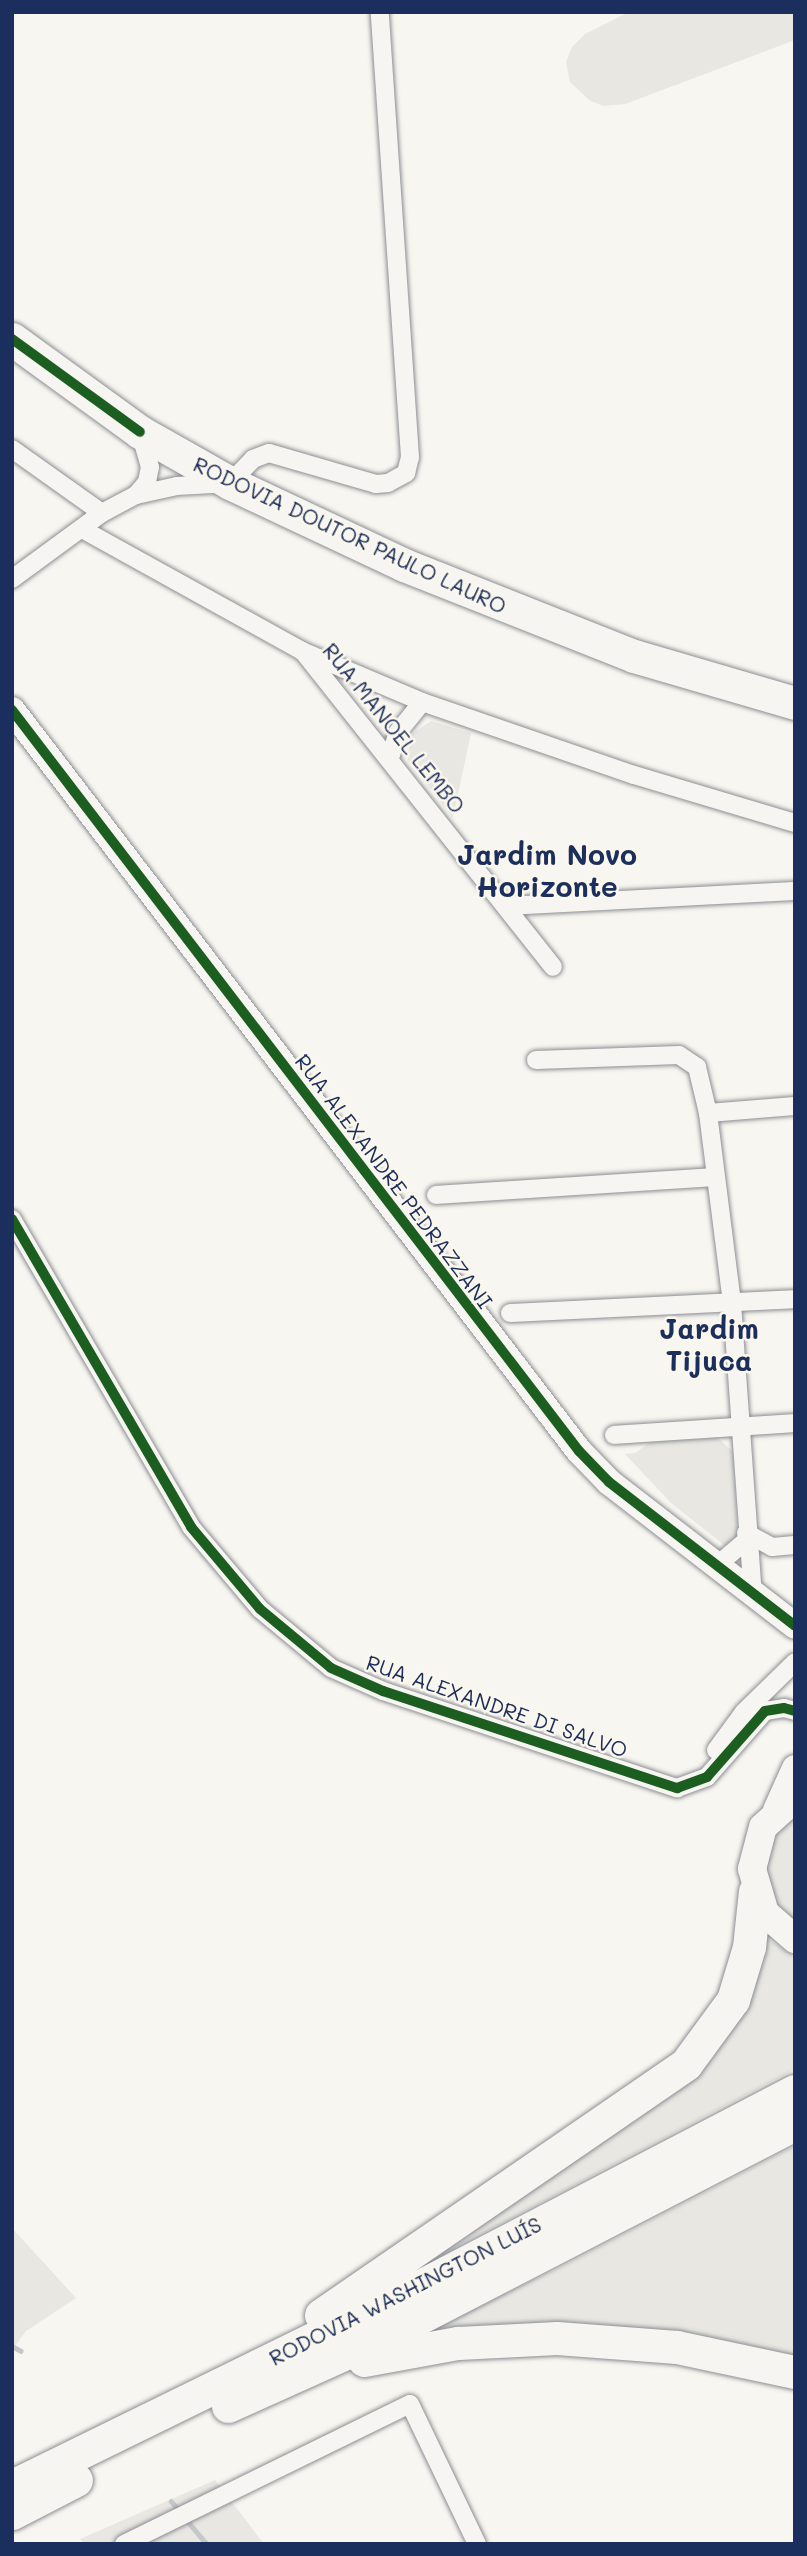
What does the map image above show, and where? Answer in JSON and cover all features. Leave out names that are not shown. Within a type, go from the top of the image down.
[{"type":"highway","name":"RODOVIA DOUTOR PAULO LAURO","points":[[12,339],[140,432],[230,483],[518,614],[634,656],[795,703]]},
{"type":"highway","points":[[153,2419],[317,2318],[685,2064],[733,2000],[749,1947],[755,1891]]},
{"type":"highway","name":"RODOVIA WASHINGTON LUÍS","points":[[12,2486],[153,2419],[795,2091]]},
{"type":"highway","name":"RODOVIA WASHINGTON LUÍS","points":[[12,2512],[258,2392],[386,2336],[795,2124]]},
{"type":"highway","points":[[258,2392],[387,2354],[557,2338],[677,2347],[795,2372]]},
{"type":"main road","points":[[785,1804],[754,1847],[755,1891],[765,1913],[795,1939]]},
{"type":"street","points":[[12,579],[102,513],[136,495],[177,486],[230,483],[253,459],[269,453],[376,484],[399,479],[408,466],[380,12]]},
{"type":"street","points":[[136,495],[147,482],[150,467],[140,432]]},
{"type":"street","points":[[12,449],[102,513]]},
{"type":"street","points":[[82,528],[302,651],[422,702],[634,775],[795,823]]},
{"type":"street","name":"RUA MANOEL LEMBO","points":[[302,651],[390,758],[553,967]]},
{"type":"street","points":[[390,758],[398,732],[422,702]]},
{"type":"street","name":"RUA ALEXANDRE PEDRAZZANI","points":[[12,710],[579,1451],[609,1482],[786,1621],[795,1645]]},
{"type":"street","points":[[506,906],[795,891]]},
{"type":"street","points":[[536,1060],[685,1057],[697,1067],[708,1113],[732,1304],[753,1595]]},
{"type":"street","points":[[708,1113],[795,1106]]},
{"type":"street","points":[[436,1195],[714,1177]]},
{"type":"street","name":"RUA ALEXANDRE DI SALVO","points":[[12,1219],[191,1527],[260,1609],[294,1640],[331,1668],[383,1691],[684,1788],[707,1777],[765,1712],[783,1708],[795,1712]]},
{"type":"street","points":[[510,1313],[795,1299]]},
{"type":"street","points":[[614,1434],[795,1423]]},
{"type":"street","points":[[715,1567],[747,1536]]},
{"type":"street","points":[[747,1536],[772,1546],[795,1545]]},
{"type":"street","points":[[668,1784],[704,1764],[744,1712],[795,1662]]},
{"type":"street","points":[[785,1804],[795,1768]]},
{"type":"street","points":[[124,2544],[410,2404],[444,2480],[477,2544]]},
{"type":"shaded area","points":[[629,12],[795,12],[795,40],[625,104],[603,106],[589,100],[570,82],[566,62],[572,47],[585,34]]},
{"type":"shaded area","points":[[431,721],[471,733],[453,818],[408,760],[410,735]]},
{"type":"shaded area","points":[[717,1437],[733,1452],[738,1539],[732,1545],[724,1545],[671,1503],[625,1454],[635,1453],[652,1441]]},
{"type":"shaded area","points":[[795,1812],[795,1930],[765,1891],[767,1843]]},
{"type":"shaded area","points":[[762,1935],[795,1957],[795,2069],[437,2257],[712,2059],[748,2000]]},
{"type":"shaded area","points":[[795,2146],[795,2365],[418,2335],[555,2270]]},
{"type":"shaded area","points":[[12,2228],[76,2298],[26,2331],[12,2350]]},
{"type":"shaded area","points":[[215,2480],[264,2544],[85,2544],[80,2539]]},
{"type":"waterway","points":[[12,2346],[21,2351]]},
{"type":"waterway","points":[[171,2501],[180,2511]]},
{"type":"waterway","points":[[185,2518],[207,2544]]},
{"type":"cycle path","points":[[12,339],[140,432]]},
{"type":"cycle path","points":[[12,710],[579,1451],[609,1482],[795,1626]]},
{"type":"cycle path","points":[[12,1219],[191,1527],[260,1609],[331,1668],[383,1691],[677,1788],[707,1777],[765,1711],[784,1708],[795,1711]]},
{"type":"district","name":"Jardim Novo Horizonte","points":[[547,870]]},
{"type":"district","name":"Jardim Tijuca","points":[[709,1344]]}]
